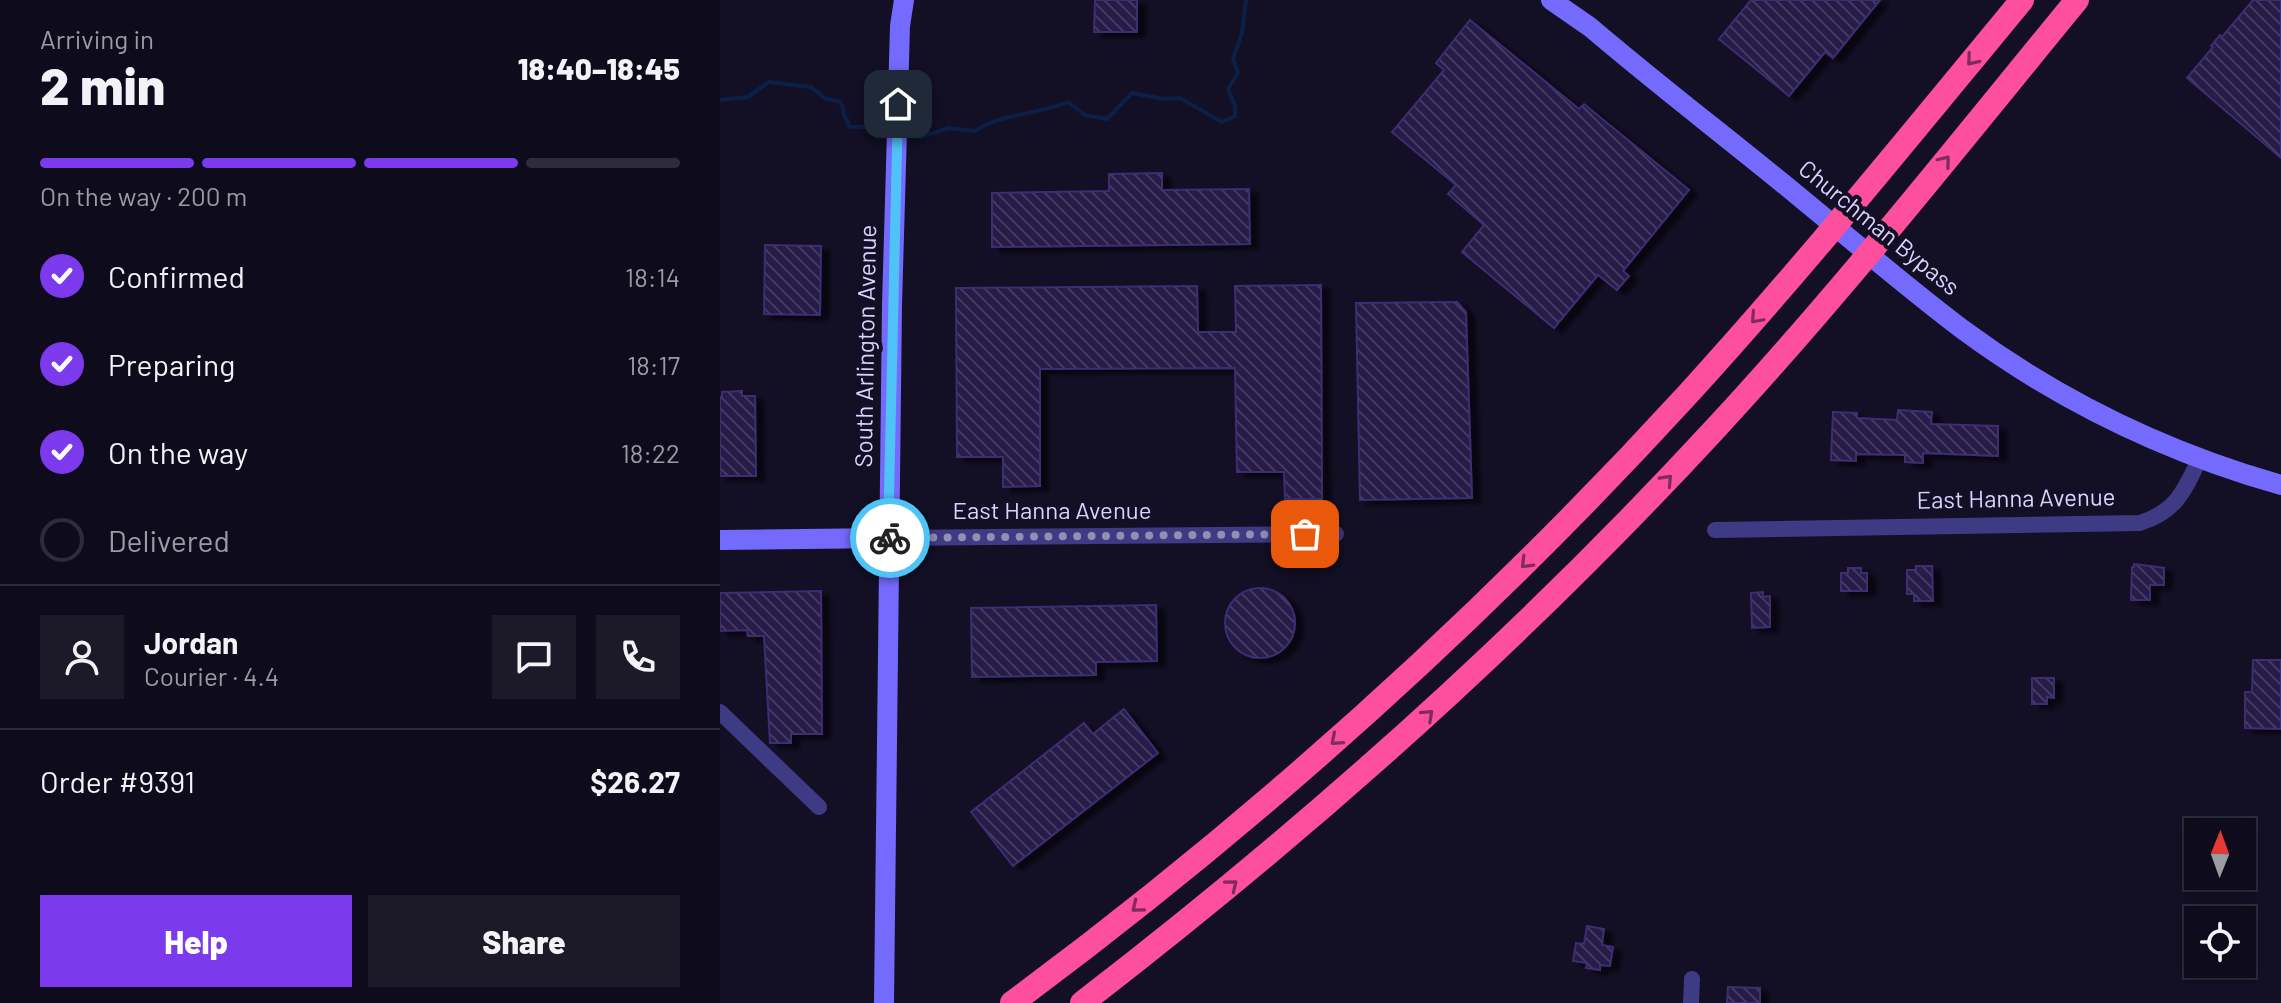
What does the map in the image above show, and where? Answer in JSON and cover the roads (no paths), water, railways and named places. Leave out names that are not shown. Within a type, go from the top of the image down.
[{"type":"highway","points":[[1012,1003],[1181,873],[1315,758],[1451,636],[1581,507],[1808,260],[2022,0]]},
{"type":"highway","points":[[1082,1003],[1277,848],[1481,666],[1660,487],[1840,287],[2077,0]]},
{"type":"street","name":"South Arlington Avenue","points":[[884,1003],[888,538],[900,26],[898,0]]},
{"type":"street","name":"South Arlington Avenue","points":[[900,26],[904,0]]},
{"type":"street","name":"Churchman Bypass","points":[[1551,0],[1590,27],[1963,329],[2083,406],[2130,430],[2200,458]]},
{"type":"street","points":[[2200,458],[2281,485]]},
{"type":"street","name":"East Hanna Avenue","points":[[1715,530],[2140,523],[2171,508],[2200,458]]},
{"type":"street","name":"East Hanna Avenue","points":[[720,540],[1336,534]]},
{"type":"street","points":[[720,712],[819,807]]},
{"type":"street","points":[[1691,1003],[1692,979]]},
{"type":"waterway","points":[[916,129],[921,137],[949,128],[975,131],[1008,117],[1068,102],[1085,115],[1107,119],[1132,93],[1164,99],[1180,98],[1222,122],[1235,116],[1235,106],[1228,89],[1238,73],[1233,59],[1242,33],[1246,0]]},
{"type":"waterway","points":[[720,100],[748,97],[769,82],[811,87],[826,99],[839,101],[850,127],[872,127]]}]
